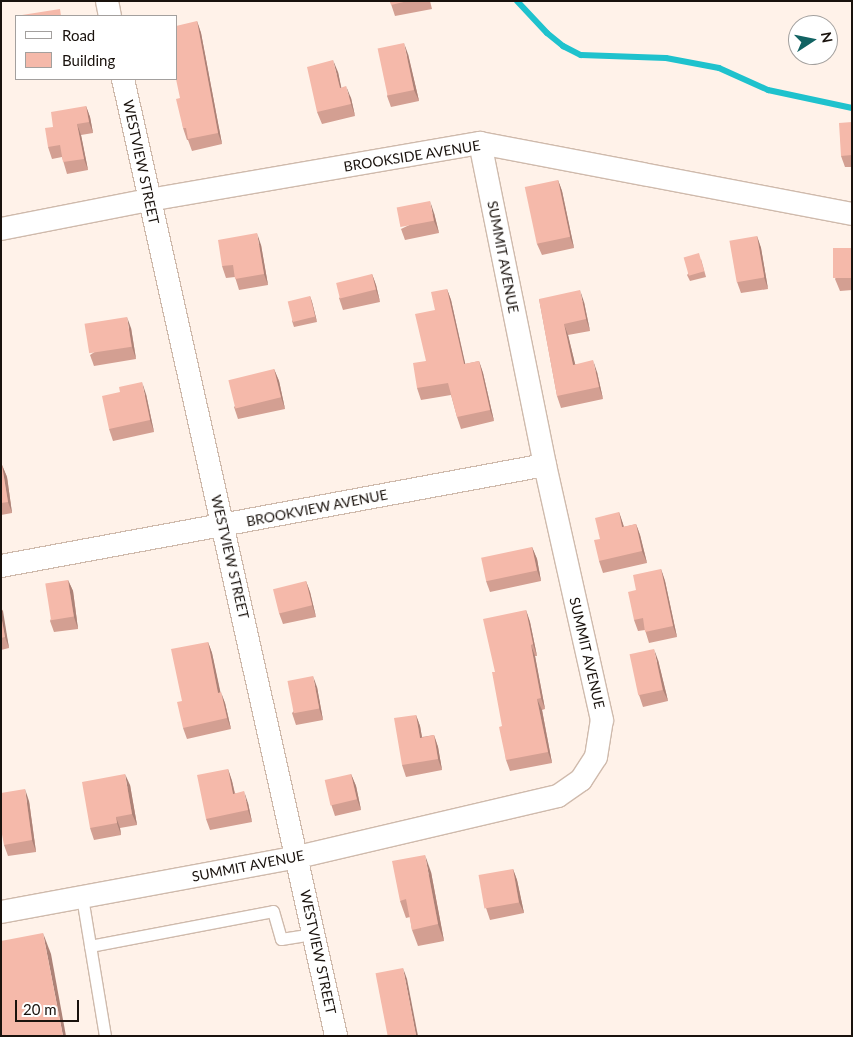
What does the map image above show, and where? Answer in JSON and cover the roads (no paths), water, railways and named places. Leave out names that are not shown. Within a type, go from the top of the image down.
[{"type":"street","points":[[107,1],[110,15]]},
{"type":"street","name":"WESTVIEW STREET","points":[[124,80],[149,200],[298,857],[336,1036]]},
{"type":"street","name":"BROOKSIDE AVENUE","points":[[1,228],[149,200],[480,143],[852,214]]},
{"type":"street","name":"SUMMIT AVENUE","points":[[1,912],[298,857],[558,796],[581,780],[596,757],[602,720],[545,465],[480,143]]},
{"type":"street","name":"BROOKVIEW AVENUE","points":[[1,566],[545,465]]},
{"type":"lane","points":[[82,897],[105,1036]]},
{"type":"lane","points":[[90,946],[273,911],[281,939],[314,934]]},
{"type":"waterway","points":[[517,1],[547,33],[563,46],[581,55],[666,58],[719,68],[768,90],[852,108]]}]
